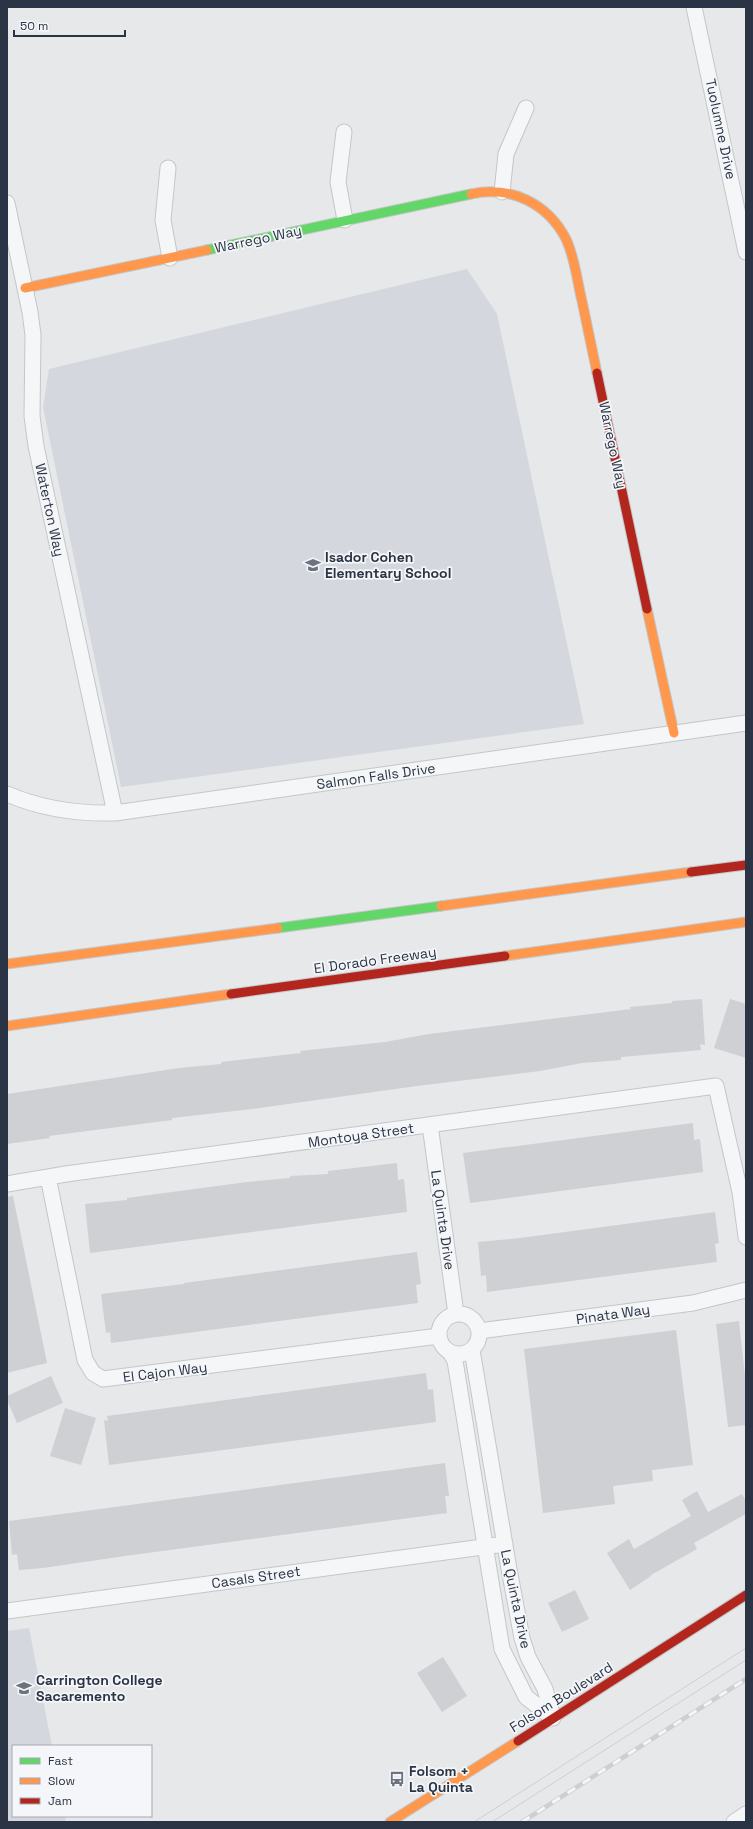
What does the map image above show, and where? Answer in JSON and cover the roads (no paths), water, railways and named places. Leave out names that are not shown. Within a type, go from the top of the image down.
[{"type":"main road","name":"Warrego Way","points":[[25,288],[475,193],[502,192],[523,197],[543,208],[558,225],[569,245],[674,733]]},
{"type":"main road","points":[[7,964],[746,865]]},
{"type":"main road","name":"El Dorado Freeway","points":[[7,1026],[746,922]]},
{"type":"main road","name":"Folsom Boulevard","points":[[390,1822],[746,1595]]},
{"type":"street","name":"Tuolumne Drive","points":[[694,7],[740,192],[746,252]]},
{"type":"street","points":[[502,192],[506,154],[526,108]]},
{"type":"street","points":[[344,132],[338,182],[346,220]]},
{"type":"street","points":[[168,168],[163,220],[170,258]]},
{"type":"street","name":"Waterton Way","points":[[7,203],[25,288],[33,335],[31,386],[32,416],[36,446],[115,813]]},
{"type":"street","name":"Salmon Falls Drive","points":[[7,794],[45,808],[68,812],[115,813],[746,723]]},
{"type":"street","name":"Montoya Street","points":[[7,1184],[48,1177],[716,1086],[740,1192],[746,1237]]},
{"type":"street","name":"La Quinta Drive","points":[[430,1125],[456,1314]]},
{"type":"street","name":"El Cajon Way","points":[[48,1177],[85,1360],[94,1373],[103,1379],[439,1336]]},
{"type":"street","name":"Pinata Way","points":[[479,1331],[693,1303],[746,1290]]},
{"type":"street","points":[[456,1314],[471,1318],[479,1331],[478,1342],[472,1350],[460,1354],[450,1352],[444,1347],[439,1336],[441,1324],[445,1319],[456,1314]]},
{"type":"street","name":"La Quinta Drive","points":[[472,1350],[522,1638],[528,1657],[545,1689],[553,1718]]},
{"type":"street","name":"La Quinta Drive","points":[[450,1352],[454,1361],[502,1649],[526,1698],[553,1718]]},
{"type":"street","name":"Casals Street","points":[[7,1611],[505,1544]]},
{"type":"street","points":[[734,1822],[746,1814]]},
{"type":"tram line","points":[[474,1822],[746,1648]]},
{"type":"tram line","points":[[492,1822],[746,1660]]},
{"type":"railway","points":[[522,1822],[746,1679]]},
{"type":"place","name":"Isador Cohen Elementary School","points":[[313,565]]},
{"type":"place","name":"Carrington College Sacaremento","points":[[24,1688]]},
{"type":"place","name":"Folsom + La Quinta","points":[[397,1779]]}]
